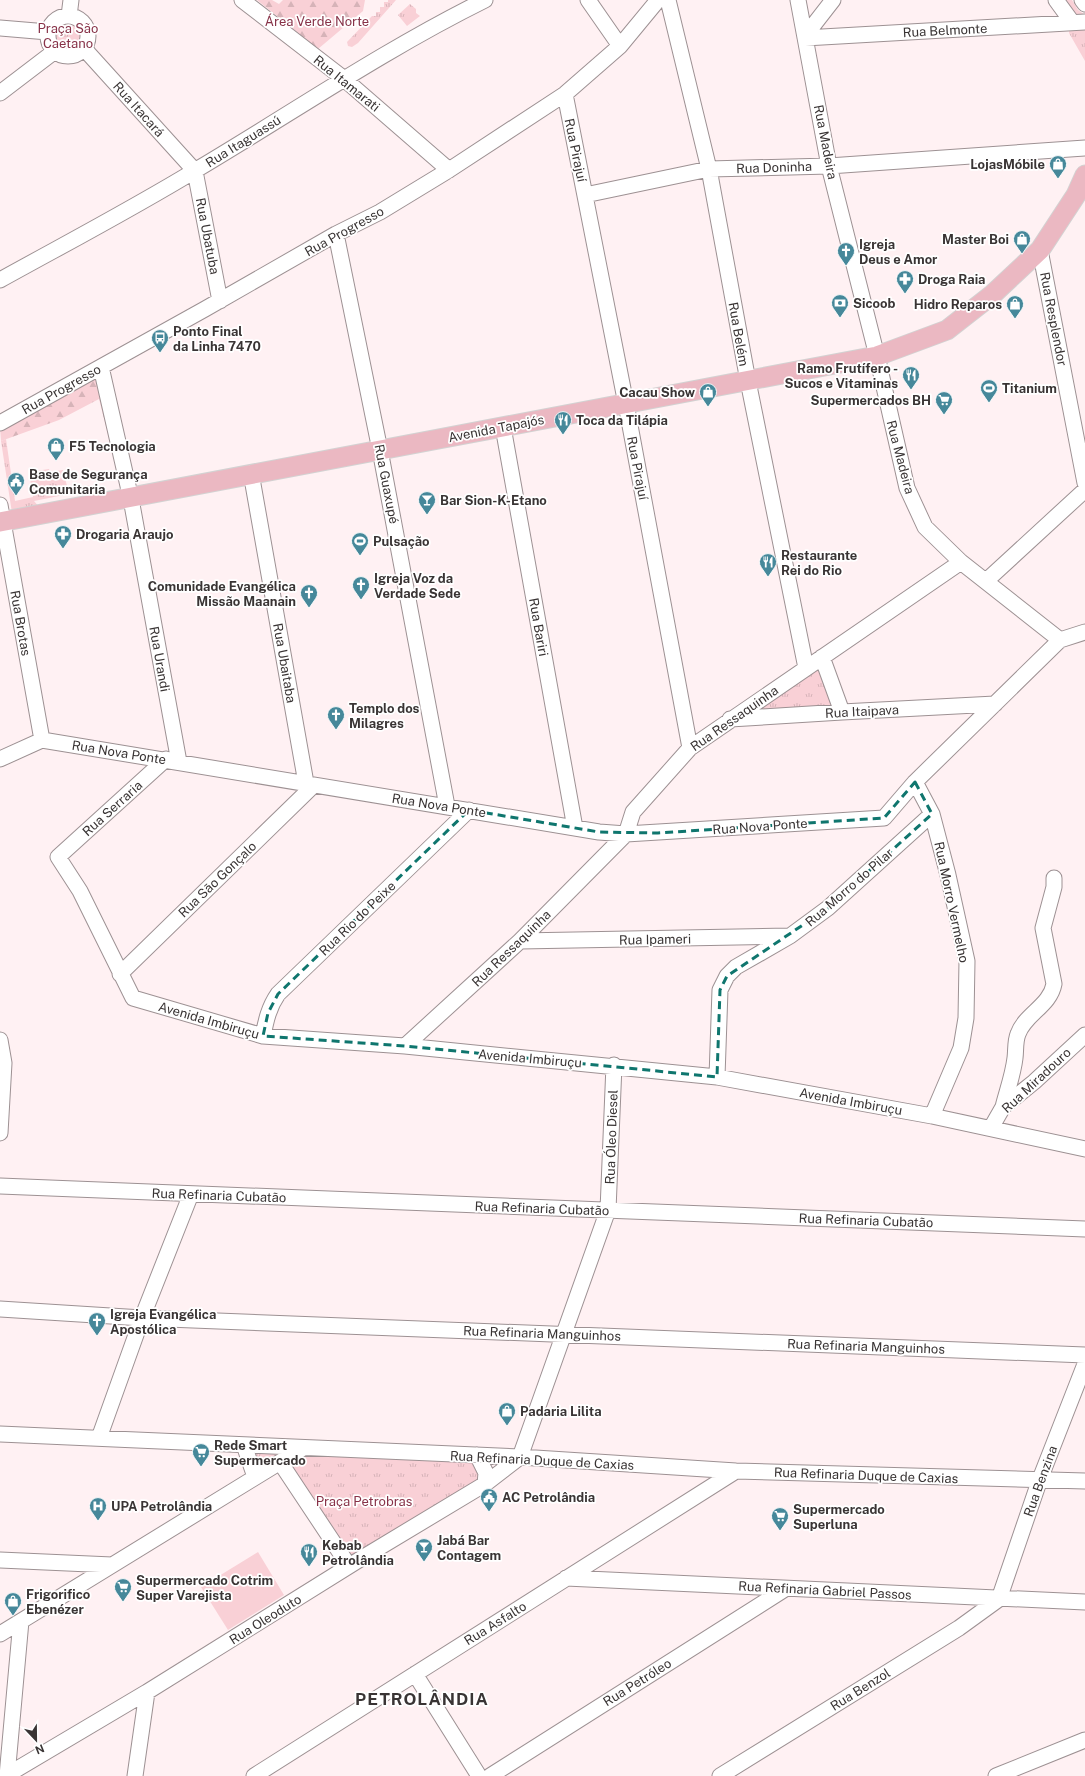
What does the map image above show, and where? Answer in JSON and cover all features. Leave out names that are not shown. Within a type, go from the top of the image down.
[{"type":"main road","name":"Avenida Tapajós","points":[[1,516],[130,496],[748,382],[877,356],[947,330],[993,294],[1040,250],[1076,196],[1085,175]]},
{"type":"street","points":[[69,16],[71,0]]},
{"type":"street","name":"Rua Itamarati","points":[[242,0],[343,78],[449,170]]},
{"type":"street","name":"Rua Itaguassú","points":[[0,280],[195,171],[343,78],[446,19],[485,0]]},
{"type":"street","points":[[588,0],[620,46]]},
{"type":"street","name":"Rua Progresso","points":[[0,423],[220,301],[336,234],[380,212],[449,170],[564,94],[620,46],[658,0]]},
{"type":"street","name":"Rua Belém","points":[[668,0],[709,169],[748,382],[806,668]]},
{"type":"street","name":"Rua Madeira","points":[[798,0],[830,166],[877,356],[907,488],[925,527],[961,562],[1060,640]]},
{"type":"street","points":[[805,37],[833,0]]},
{"type":"street","points":[[1056,0],[1078,22]]},
{"type":"street","points":[[1082,0],[1085,4]]},
{"type":"street","points":[[69,16],[82,21],[86,27],[88,36],[84,47],[74,55],[61,55],[55,51],[49,43],[48,32],[50,26],[58,18],[69,16]]},
{"type":"street","name":"Rua Belmonte","points":[[805,37],[1078,22]]},
{"type":"street","points":[[0,28],[48,32]]},
{"type":"street","name":"Rua Itacará","points":[[84,47],[195,171]]},
{"type":"street","points":[[0,93],[55,51]]},
{"type":"street","name":"Rua Pirajuí","points":[[564,94],[586,195],[690,748]]},
{"type":"street","name":"Rua Doninha","points":[[586,195],[709,169],[830,166],[1085,148]]},
{"type":"street","name":"Rua Ubatuba","points":[[195,171],[220,301]]},
{"type":"street","name":"Rua Guaxupé","points":[[336,234],[380,450],[447,806]]},
{"type":"street","name":"Rua Resplendor","points":[[1040,250],[1085,484]]},
{"type":"street","name":"Rua Urandi","points":[[101,367],[130,496],[172,761]]},
{"type":"street","name":"Rua Bariri","points":[[503,427],[575,828]]},
{"type":"street","name":"Rua Ubaitaba","points":[[251,473],[310,784]]},
{"type":"street","points":[[986,581],[1085,490]]},
{"type":"street","name":"Rua Brotas","points":[[1,516],[42,740]]},
{"type":"street","name":"Rua Ressaquinha","points":[[405,1046],[520,941],[626,834],[633,812],[690,748],[961,562]]},
{"type":"street","points":[[915,782],[1060,640],[1085,632]]},
{"type":"street","points":[[822,658],[842,712]]},
{"type":"street","name":"Rua Itaipava","points":[[730,720],[842,712],[995,704]]},
{"type":"street","points":[[0,759],[42,740]]},
{"type":"street","name":"Rua Nova Ponte","points":[[42,740],[575,828],[626,834],[884,818],[915,782]]},
{"type":"street","name":"Rua Serraria","points":[[58,857],[172,761]]},
{"type":"street","name":"Rua Morro Vermelho","points":[[915,782],[932,814],[948,875],[967,961],[966,1018],[961,1048],[932,1116]]},
{"type":"street","name":"Rua São Gonçalo","points":[[120,974],[310,784]]},
{"type":"street","name":"Rua Rio do Peixe","points":[[263,1036],[268,1013],[278,994],[469,810]]},
{"type":"street","name":"Rua Morro do Pilar","points":[[717,1077],[720,990],[727,976],[736,967],[790,936],[828,908],[932,814]]},
{"type":"street","name":"Avenida Imbiruçu","points":[[58,857],[80,891],[133,998],[263,1036],[405,1046],[717,1077],[932,1116],[1085,1149]]},
{"type":"street","points":[[1003,1107],[1015,1059],[1018,1034],[1022,1026],[1053,991],[1054,984],[1043,928],[1054,887],[1054,878]]},
{"type":"street","name":"Rua Ipameri","points":[[520,941],[790,936]]},
{"type":"street","name":"Rua Miradouro","points":[[991,1128],[1003,1107],[1034,1082],[1085,1034]]},
{"type":"street","points":[[0,1040],[4,1063],[0,1133]]},
{"type":"street","name":"Rua Óleo Diesel","points":[[520,1457],[608,1210],[614,1066]]},
{"type":"street","name":"Rua Refinaria Cubatão","points":[[0,1186],[1085,1229]]},
{"type":"street","points":[[99,1438],[142,1318],[191,1194]]},
{"type":"street","name":"Rua Refinaria Manguinhos","points":[[0,1309],[142,1318],[1085,1355]]},
{"type":"street","name":"Rua Benzina","points":[[999,1599],[1040,1479],[1085,1364]]},
{"type":"street","name":"Rua Refinaria Duque de Caxias","points":[[0,1434],[520,1457],[736,1471],[1085,1480]]},
{"type":"street","points":[[244,1445],[255,1477]]},
{"type":"street","points":[[0,1634],[303,1448]]},
{"type":"street","points":[[477,1455],[486,1473],[485,1484]]},
{"type":"street","name":"Rua Oleoduto","points":[[7,1775],[147,1692],[349,1566],[485,1484],[520,1457]]},
{"type":"street","points":[[280,1462],[349,1566]]},
{"type":"street","name":"Rua Asfalto","points":[[258,1775],[736,1471]]},
{"type":"street","points":[[0,1560],[112,1565]]},
{"type":"street","name":"Rua Refinaria Gabriel Passos","points":[[566,1578],[1085,1602]]},
{"type":"street","name":"Rua Petróleo","points":[[490,1776],[784,1588]]},
{"type":"street","name":"Rua Benzol","points":[[720,1776],[952,1632],[999,1599]]},
{"type":"street","points":[[7,1775],[21,1621]]},
{"type":"street","points":[[415,1674],[479,1776]]},
{"type":"street","points":[[135,1776],[147,1692]]},
{"type":"street","points":[[996,1776],[1085,1740]]},
{"type":"highlighted area","points":[[915,782],[932,814],[828,908],[727,976],[720,990],[717,1077],[405,1046],[263,1036],[268,1013],[278,994],[469,810],[599,832],[658,833],[884,818]]},
{"type":"green space","name":"Área Verde Norte","points":[[257,0],[272,0],[279,4],[283,0],[365,0],[363,11],[318,49]]},
{"type":"green space","points":[[388,0],[396,0],[358,43],[352,47],[348,46],[347,42],[372,16],[376,16],[376,12],[380,12],[380,7],[384,7],[384,2],[388,2]]},
{"type":"green space","points":[[1062,0],[1072,0],[1078,10],[1085,15],[1085,61],[1069,33],[1070,12]]},
{"type":"green space","points":[[410,4],[416,9],[416,13],[420,16],[407,26],[398,15]]},
{"type":"green space","name":"Praça São Caetano","points":[[65,19],[71,19],[75,20],[82,26],[85,36],[84,43],[78,50],[71,53],[65,53],[61,52],[54,46],[51,39],[51,33],[52,29],[58,22]]},
{"type":"green space","points":[[94,376],[100,382],[112,450],[99,399],[59,420],[1,441],[0,427]]},
{"type":"green space","points":[[6,439],[15,501],[33,497],[29,472],[49,469],[50,472],[63,470],[68,490],[91,485],[98,495],[95,496],[89,490],[34,501],[40,508],[12,513],[1,441]]},
{"type":"green space","points":[[821,660],[839,709],[735,717]]},
{"type":"green space","points":[[253,1450],[281,1455],[259,1469]]},
{"type":"green space","name":"Praça Petrobras","points":[[308,1452],[476,1462],[482,1482],[349,1563],[288,1466]]},
{"type":"green space","points":[[258,1552],[284,1595],[228,1630],[201,1587]]},
{"type":"place","name":"LojasMóbile","points":[[1058,179]]},
{"type":"place","name":"Master Boi","points":[[1022,254]]},
{"type":"place","name":"Igreja Deus e Amor","points":[[846,266]]},
{"type":"place","name":"Droga Raia","points":[[905,294]]},
{"type":"place","name":"Sicoob","points":[[840,318]]},
{"type":"place","name":"Hidro Reparos","points":[[1015,319]]},
{"type":"place","name":"Ponto Final da Linha 7470","points":[[160,353]]},
{"type":"place","name":"Ramo Frutífero - Sucos e Vitaminas","points":[[911,390]]},
{"type":"place","name":"Titanium","points":[[989,403]]},
{"type":"place","name":"Cacau Show","points":[[708,407]]},
{"type":"place","name":"Supermercados BH","points":[[944,415]]},
{"type":"place","name":"Toca da Tilápia","points":[[563,435]]},
{"type":"place","name":"F5 Tecnologia","points":[[56,461]]},
{"type":"place","name":"Base de Segurança Comunitaria","points":[[16,496]]},
{"type":"place","name":"Bar Sion-K-Etano","points":[[427,515]]},
{"type":"place","name":"Drogaria Araujo","points":[[63,549]]},
{"type":"place","name":"Pulsação","points":[[360,556]]},
{"type":"place","name":"Restaurante Rei do Rio","points":[[768,577]]},
{"type":"place","name":"Igreja Voz da Verdade Sede","points":[[361,600]]},
{"type":"place","name":"Comunidade Evangélica Missão Maanain","points":[[309,608]]},
{"type":"place","name":"Templo dos Milagres","points":[[336,730]]},
{"type":"place","name":"Igreja Evangélica Apostólica","points":[[97,1336]]},
{"type":"place","name":"Padaria Lilita","points":[[507,1426]]},
{"type":"place","name":"Rede Smart Supermercado","points":[[201,1467]]},
{"type":"place","name":"AC Petrolândia","points":[[489,1512]]},
{"type":"place","name":"UPA Petrolândia","points":[[98,1521]]},
{"type":"place","name":"Supermercado Superluna","points":[[780,1531]]},
{"type":"place","name":"Jabá Bar Contagem","points":[[424,1562]]},
{"type":"place","name":"Kebab Petrolândia","points":[[309,1567]]},
{"type":"place","name":"Supermercado Cotrim Super Varejista","points":[[123,1602]]},
{"type":"place","name":"Frigorifico Ebenézer","points":[[13,1616]]},
{"type":"district","name":"PETROLÂNDIA","points":[[422,1699]]}]
